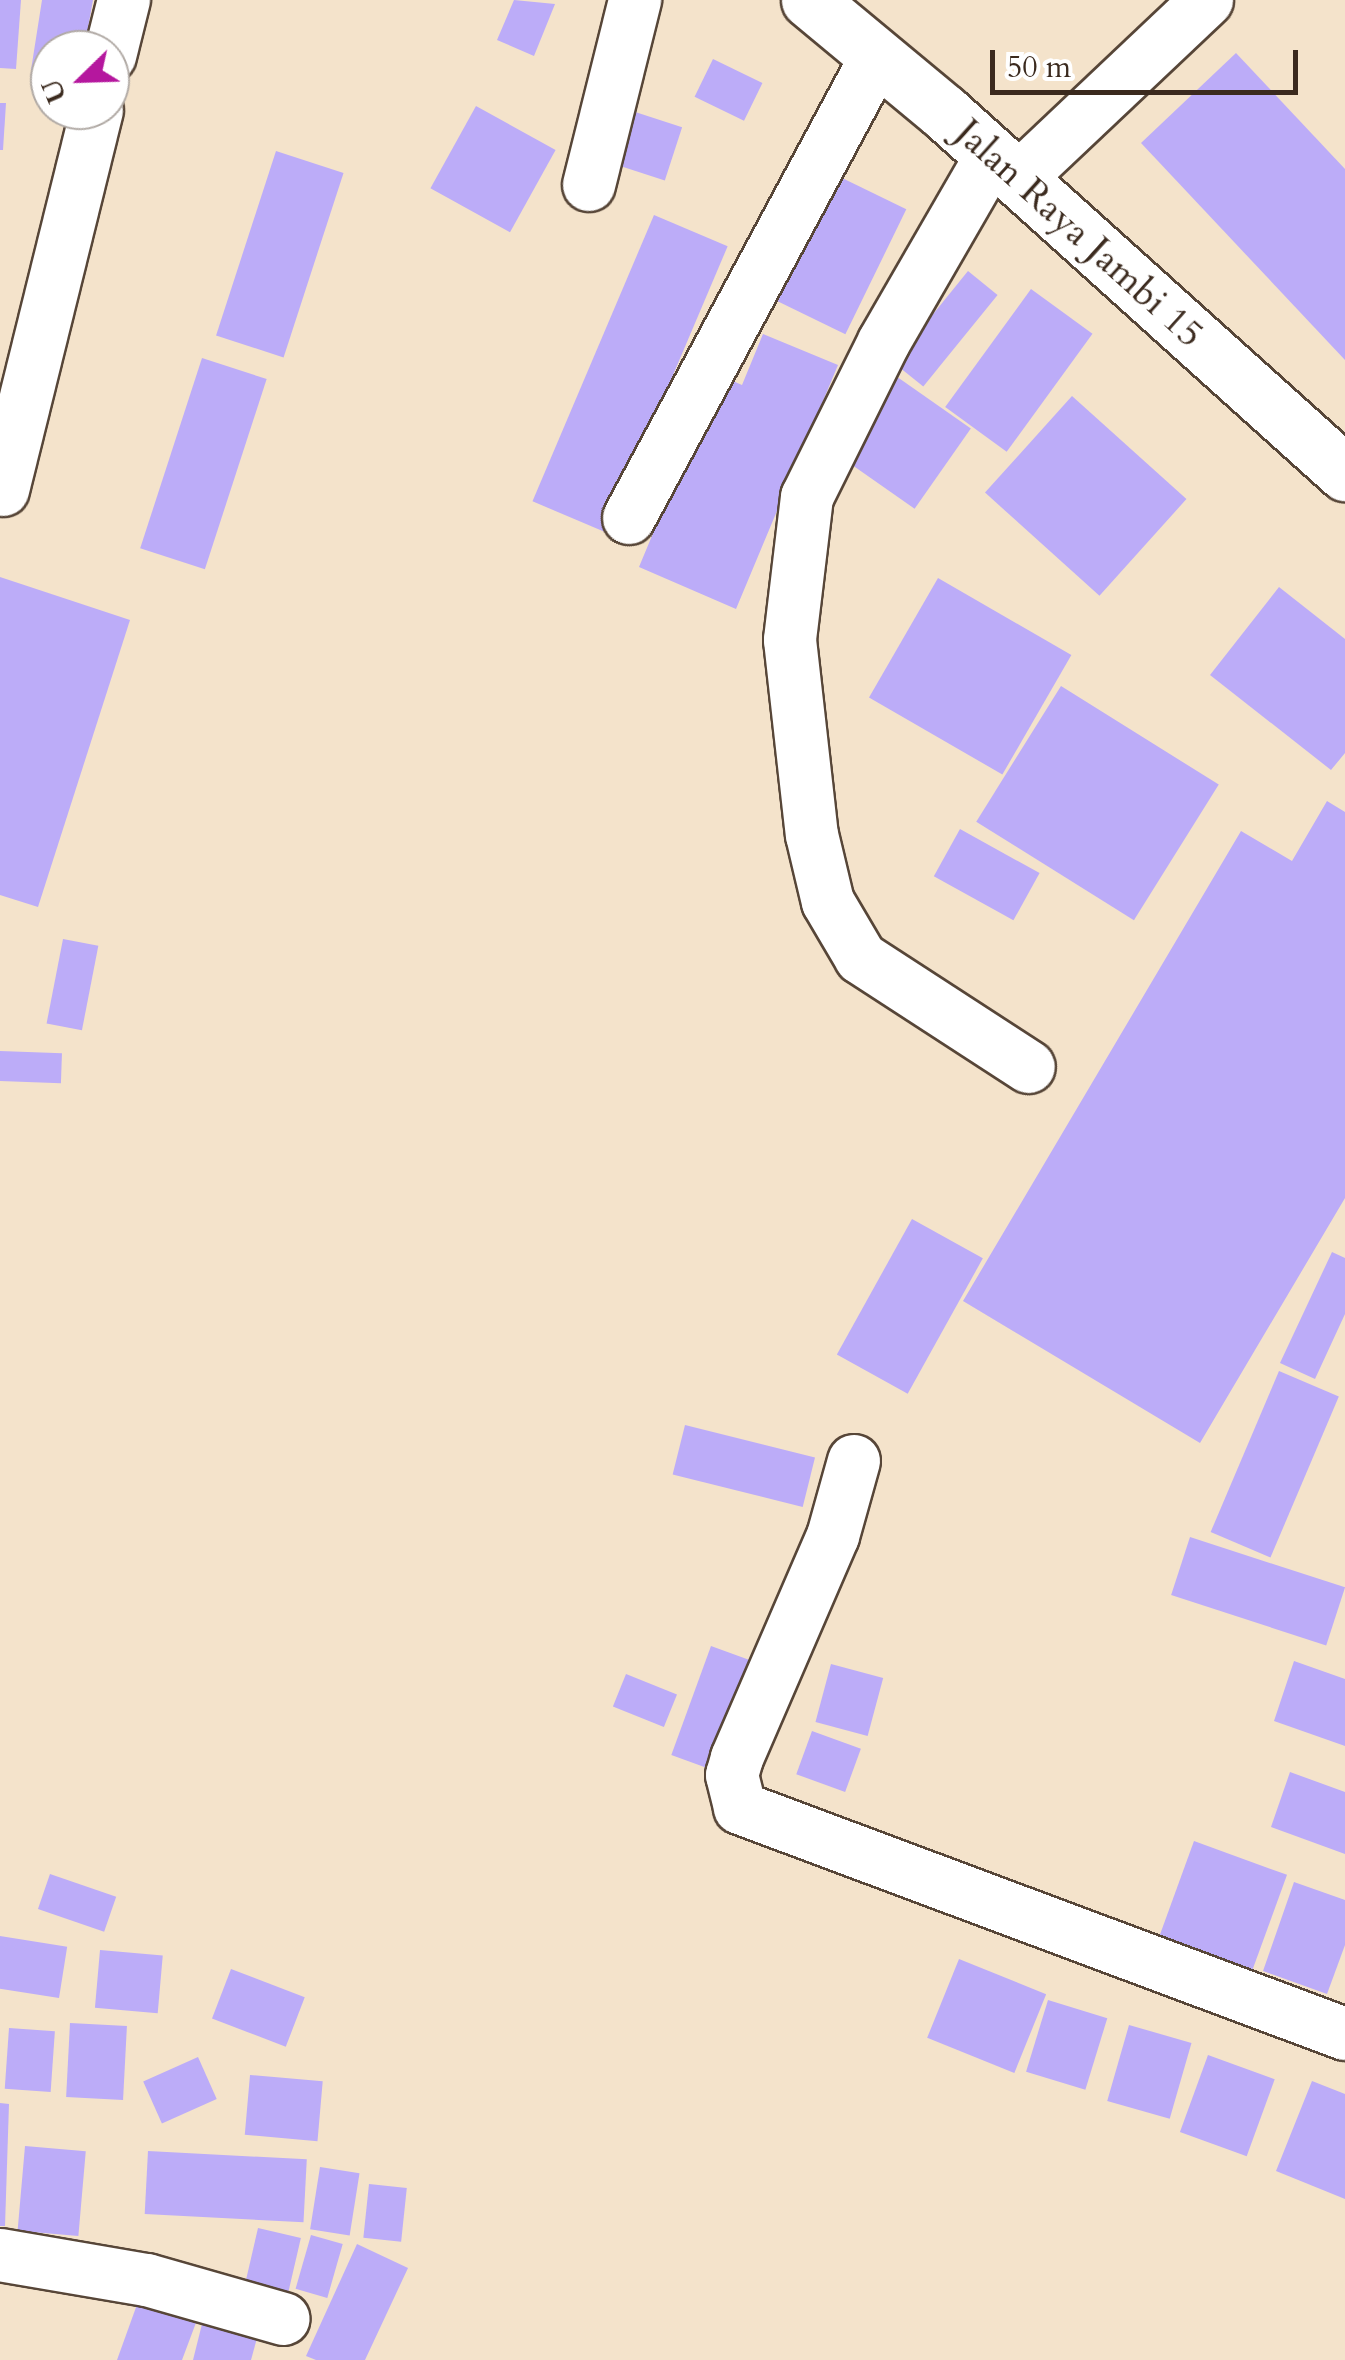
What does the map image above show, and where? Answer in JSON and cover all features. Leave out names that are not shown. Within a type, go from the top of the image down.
[{"type":"highway","name":"Jalan Raya Jambi 15","points":[[809,0],[1005,167],[1345,472]]},
{"type":"street","points":[[116,30],[124,0]]},
{"type":"street","points":[[589,186],[635,0]]},
{"type":"street","points":[[1029,1066],[862,958],[828,902],[812,835],[790,640],[807,497],[884,342],[1005,167],[1207,0]]},
{"type":"street","points":[[629,518],[877,56]]},
{"type":"street","points":[[3,490],[91,130]]},
{"type":"street","points":[[854,1461],[833,1536],[737,1758],[732,1775],[740,1808],[1345,2034]]},
{"type":"street","points":[[0,2255],[147,2280],[284,2319]]},
{"type":"building","points":[[0,0],[21,0],[16,69],[0,68]]},
{"type":"building","points":[[42,0],[93,0],[88,30],[37,30]]},
{"type":"building","points":[[514,0],[555,4],[534,56],[497,40]]},
{"type":"building","points":[[1236,53],[1345,169],[1345,360],[1141,143]]},
{"type":"building","points":[[713,59],[762,83],[744,121],[695,97]]},
{"type":"building","points":[[0,103],[6,103],[3,150],[0,150]]},
{"type":"building","points":[[476,106],[556,150],[510,232],[430,188]]},
{"type":"building","points":[[626,109],[682,127],[665,180],[609,162]]},
{"type":"building","points":[[276,151],[344,173],[284,357],[216,336]]},
{"type":"building","points":[[838,176],[906,209],[845,334],[777,301]]},
{"type":"building","points":[[654,215],[728,246],[606,533],[532,501]]},
{"type":"building","points":[[968,271],[998,295],[923,387],[894,363]]},
{"type":"building","points":[[1031,289],[1092,334],[1007,452],[945,407]]},
{"type":"building","points":[[763,334],[838,365],[736,609],[639,567],[719,375],[742,385]]},
{"type":"building","points":[[202,358],[267,379],[205,569],[140,548]]},
{"type":"building","points":[[893,374],[971,428],[915,509],[837,454]]},
{"type":"building","points":[[1072,396],[1186,499],[1099,596],[985,493]]},
{"type":"building","points":[[0,577],[130,620],[38,907],[0,895]]},
{"type":"building","points":[[938,578],[1071,655],[1002,775],[869,698]]},
{"type":"building","points":[[1279,587],[1345,639],[1345,753],[1331,770],[1210,675]]},
{"type":"building","points":[[1061,686],[1219,785],[1134,920],[976,822]]},
{"type":"building","points":[[1327,801],[1345,812],[1345,1198],[1200,1443],[963,1301],[1241,831],[1292,861]]},
{"type":"building","points":[[960,829],[1040,873],[1013,920],[934,876]]},
{"type":"building","points":[[63,939],[98,946],[82,1030],[47,1023]]},
{"type":"building","points":[[0,1051],[62,1053],[61,1083],[0,1081]]},
{"type":"building","points":[[912,1219],[983,1258],[908,1394],[837,1355]]},
{"type":"building","points":[[1332,1252],[1345,1258],[1345,1314],[1315,1379],[1280,1363]]},
{"type":"building","points":[[1279,1371],[1339,1396],[1270,1557],[1211,1532]]},
{"type":"building","points":[[685,1425],[815,1457],[803,1507],[673,1474]]},
{"type":"building","points":[[1190,1537],[1345,1587],[1326,1645],[1171,1595]]},
{"type":"building","points":[[711,1646],[757,1663],[717,1772],[671,1755]]},
{"type":"building","points":[[1294,1661],[1345,1679],[1345,1746],[1274,1721]]},
{"type":"building","points":[[831,1664],[883,1678],[868,1736],[815,1722]]},
{"type":"building","points":[[626,1674],[677,1695],[664,1727],[613,1706]]},
{"type":"building","points":[[812,1731],[861,1749],[845,1792],[796,1774]]},
{"type":"building","points":[[1290,1772],[1345,1792],[1345,1854],[1271,1827]]},
{"type":"building","points":[[1194,1841],[1287,1875],[1252,1970],[1159,1936]]},
{"type":"building","points":[[50,1874],[116,1897],[104,1932],[38,1909]]},
{"type":"building","points":[[1294,1882],[1345,1900],[1345,1945],[1327,1994],[1263,1971]]},
{"type":"building","points":[[0,1936],[67,1947],[59,1998],[0,1989]]},
{"type":"building","points":[[100,1950],[163,1955],[158,2013],[95,2008]]},
{"type":"building","points":[[959,1959],[1046,1994],[1014,2073],[927,2038]]},
{"type":"building","points":[[231,1969],[305,1997],[286,2047],[212,2018]]},
{"type":"building","points":[[1048,2000],[1107,2018],[1085,2090],[1026,2072]]},
{"type":"building","points":[[70,2023],[127,2026],[123,2100],[66,2097]]},
{"type":"building","points":[[1129,2025],[1191,2043],[1170,2119],[1107,2101]]},
{"type":"building","points":[[9,2028],[55,2031],[51,2092],[5,2089]]},
{"type":"building","points":[[1208,2055],[1275,2079],[1247,2156],[1180,2132]]},
{"type":"building","points":[[198,2057],[217,2099],[162,2123],[143,2081]]},
{"type":"building","points":[[250,2075],[323,2081],[317,2141],[245,2135]]},
{"type":"building","points":[[1312,2081],[1345,2094],[1345,2199],[1276,2171]]},
{"type":"building","points":[[0,2103],[9,2104],[5,2226],[0,2226]]},
{"type":"building","points":[[25,2146],[86,2151],[78,2236],[18,2231]]},
{"type":"building","points":[[148,2151],[307,2159],[303,2222],[145,2214]]},
{"type":"building","points":[[320,2167],[360,2173],[350,2235],[310,2229]]},
{"type":"building","points":[[369,2184],[407,2188],[401,2242],[363,2238]]},
{"type":"building","points":[[258,2228],[301,2238],[287,2299],[244,2289]]},
{"type":"building","points":[[311,2235],[343,2244],[327,2298],[296,2289]]},
{"type":"building","points":[[357,2244],[408,2268],[365,2360],[316,2360],[306,2356]]},
{"type":"building","points":[[139,2299],[197,2320],[182,2360],[117,2360]]},
{"type":"building","points":[[202,2324],[257,2338],[251,2360],[193,2360]]}]
